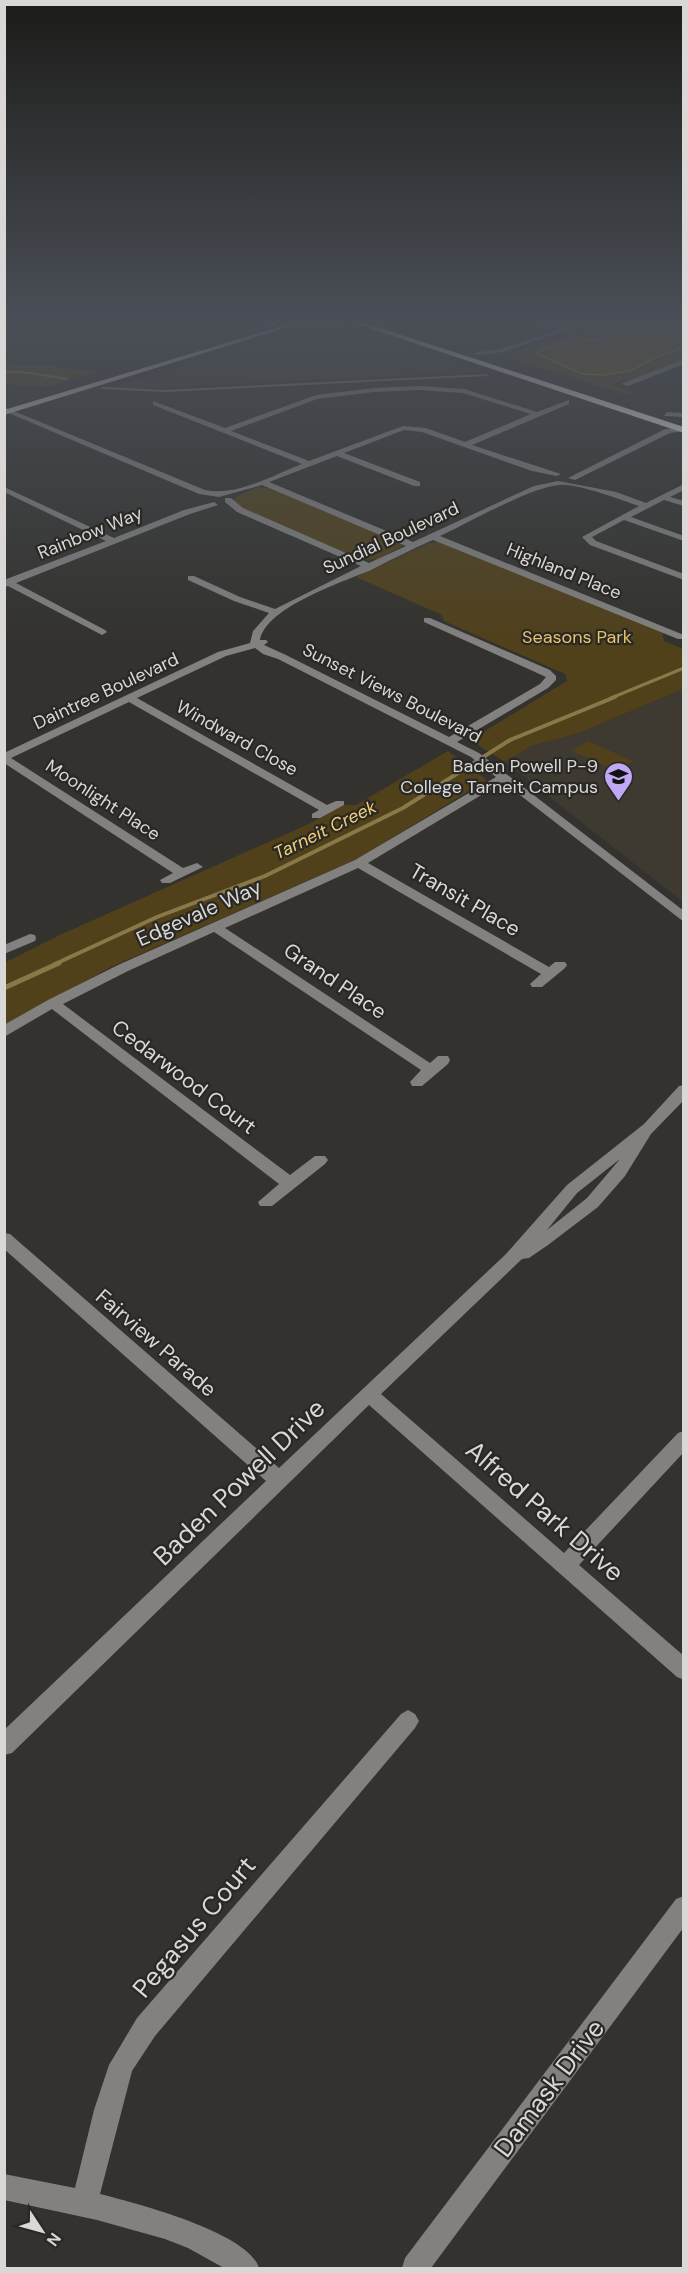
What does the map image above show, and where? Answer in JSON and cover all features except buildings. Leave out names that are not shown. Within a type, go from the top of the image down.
[{"type":"street","points":[[46,429],[203,501],[240,510],[370,567]]},
{"type":"street","points":[[49,429],[195,490],[217,495],[228,500],[240,510]]},
{"type":"street","points":[[218,429],[308,464]]},
{"type":"street","points":[[223,431],[228,429]]},
{"type":"street","points":[[215,505],[261,482],[400,429]]},
{"type":"street","points":[[420,429],[642,507]]},
{"type":"street","points":[[465,445],[502,429]]},
{"type":"street","name":"Sundial Boulevard","points":[[560,479],[657,429]]},
{"type":"street","name":"Sundial Boulevard","points":[[257,643],[262,637],[264,625],[276,612],[290,603],[537,488],[672,429]]},
{"type":"street","points":[[336,453],[417,484]]},
{"type":"street","points":[[261,482],[415,546]]},
{"type":"street","points":[[684,486],[587,536],[588,540],[684,577]]},
{"type":"street","points":[[217,495],[247,488]]},
{"type":"street","points":[[4,489],[114,541]]},
{"type":"street","name":"Rainbow Way","points":[[187,512],[217,495]]},
{"type":"street","points":[[663,497],[684,504]]},
{"type":"street","name":"Rainbow Way","points":[[6,583],[187,512],[215,505]]},
{"type":"street","points":[[622,517],[684,539]]},
{"type":"street","name":"Highland Place","points":[[434,537],[682,636]]},
{"type":"street","points":[[180,583],[203,573]]},
{"type":"street","points":[[191,578],[237,599],[276,612]]},
{"type":"street","points":[[6,583],[102,632]]},
{"type":"street","points":[[416,625],[438,614]]},
{"type":"street","points":[[427,620],[551,676],[548,684],[450,741]]},
{"type":"street","name":"Highland Place","points":[[670,644],[682,636]]},
{"type":"street","name":"Sunset Views Boulevard","points":[[257,643],[267,652],[282,657],[475,755],[684,918]]},
{"type":"street","name":"Daintree Boulevard","points":[[4,758],[222,654],[257,643]]},
{"type":"street","name":"Windward Close","points":[[129,698],[327,810]]},
{"type":"street","name":"Moonlight Place","points":[[4,758],[182,873]]},
{"type":"street","name":"Edgevale Way","points":[[4,1032],[53,1003],[123,968],[359,863],[503,777]]},
{"type":"street","points":[[316,816],[340,803]]},
{"type":"street","name":"Transit Place","points":[[359,863],[555,969],[537,984]]},
{"type":"street","points":[[166,880],[197,867]]},
{"type":"street","name":"Grand Place","points":[[215,927],[431,1070]]},
{"type":"street","points":[[7,945],[30,938]]},
{"type":"street","name":"Cedarwood Court","points":[[53,1003],[290,1184]]},
{"type":"street","points":[[417,1082],[443,1060]]},
{"type":"street","name":"Baden Powell Drive","points":[[4,1745],[512,1259],[572,1189],[649,1128],[684,1090]]},
{"type":"street","name":"Baden Powell Drive","points":[[512,1259],[571,1222],[593,1203],[628,1163],[649,1128]]},
{"type":"street","points":[[266,1202],[320,1160]]},
{"type":"street","points":[[572,1189],[593,1203]]},
{"type":"street","name":"Fairview Parade","points":[[4,1239],[279,1480]]},
{"type":"street","name":"Alfred Park Drive","points":[[369,1394],[684,1670]]},
{"type":"street","points":[[566,1565],[684,1439]]},
{"type":"street","name":"Pegasus Court","points":[[84,2204],[107,2110],[121,2065],[146,2027],[408,1720]]},
{"type":"street","name":"Damask Drive","points":[[415,2268],[684,1907]]},
{"type":"street","points":[[4,2187],[84,2204],[189,2233],[246,2268]]},
{"type":"shaded area","name":"Baden Powell P-9 College Tarneit Campus","points":[[683,689],[683,902],[505,762],[531,746],[579,733]]},
{"type":"green space","points":[[257,487],[269,488],[399,542],[403,546],[378,559],[363,560],[241,508],[233,501],[239,495]]},
{"type":"green space","name":"Seasons Park","points":[[438,542],[662,631],[664,641],[683,649],[683,689],[579,733],[531,746],[505,762],[470,740],[567,681],[565,674],[444,621],[442,615],[356,577],[429,543]]},
{"type":"green space","points":[[588,741],[633,761],[618,772],[572,751]]},
{"type":"green space","points":[[448,751],[487,780],[359,858],[111,967],[5,1025],[4,963],[62,934],[309,824],[343,805],[356,805]]},
{"type":"waterway","name":"Tarneit Creek","points":[[611,698],[684,668]]},
{"type":"waterway","name":"Tarneit Creek","points":[[55,964],[157,917],[265,876],[403,808],[510,740],[615,697]]},
{"type":"waterway","name":"Tarneit Creek","points":[[4,988],[59,963]]},
{"type":"place","name":"Baden Powell P-9 College Tarneit Campus","points":[[619,802]]}]
